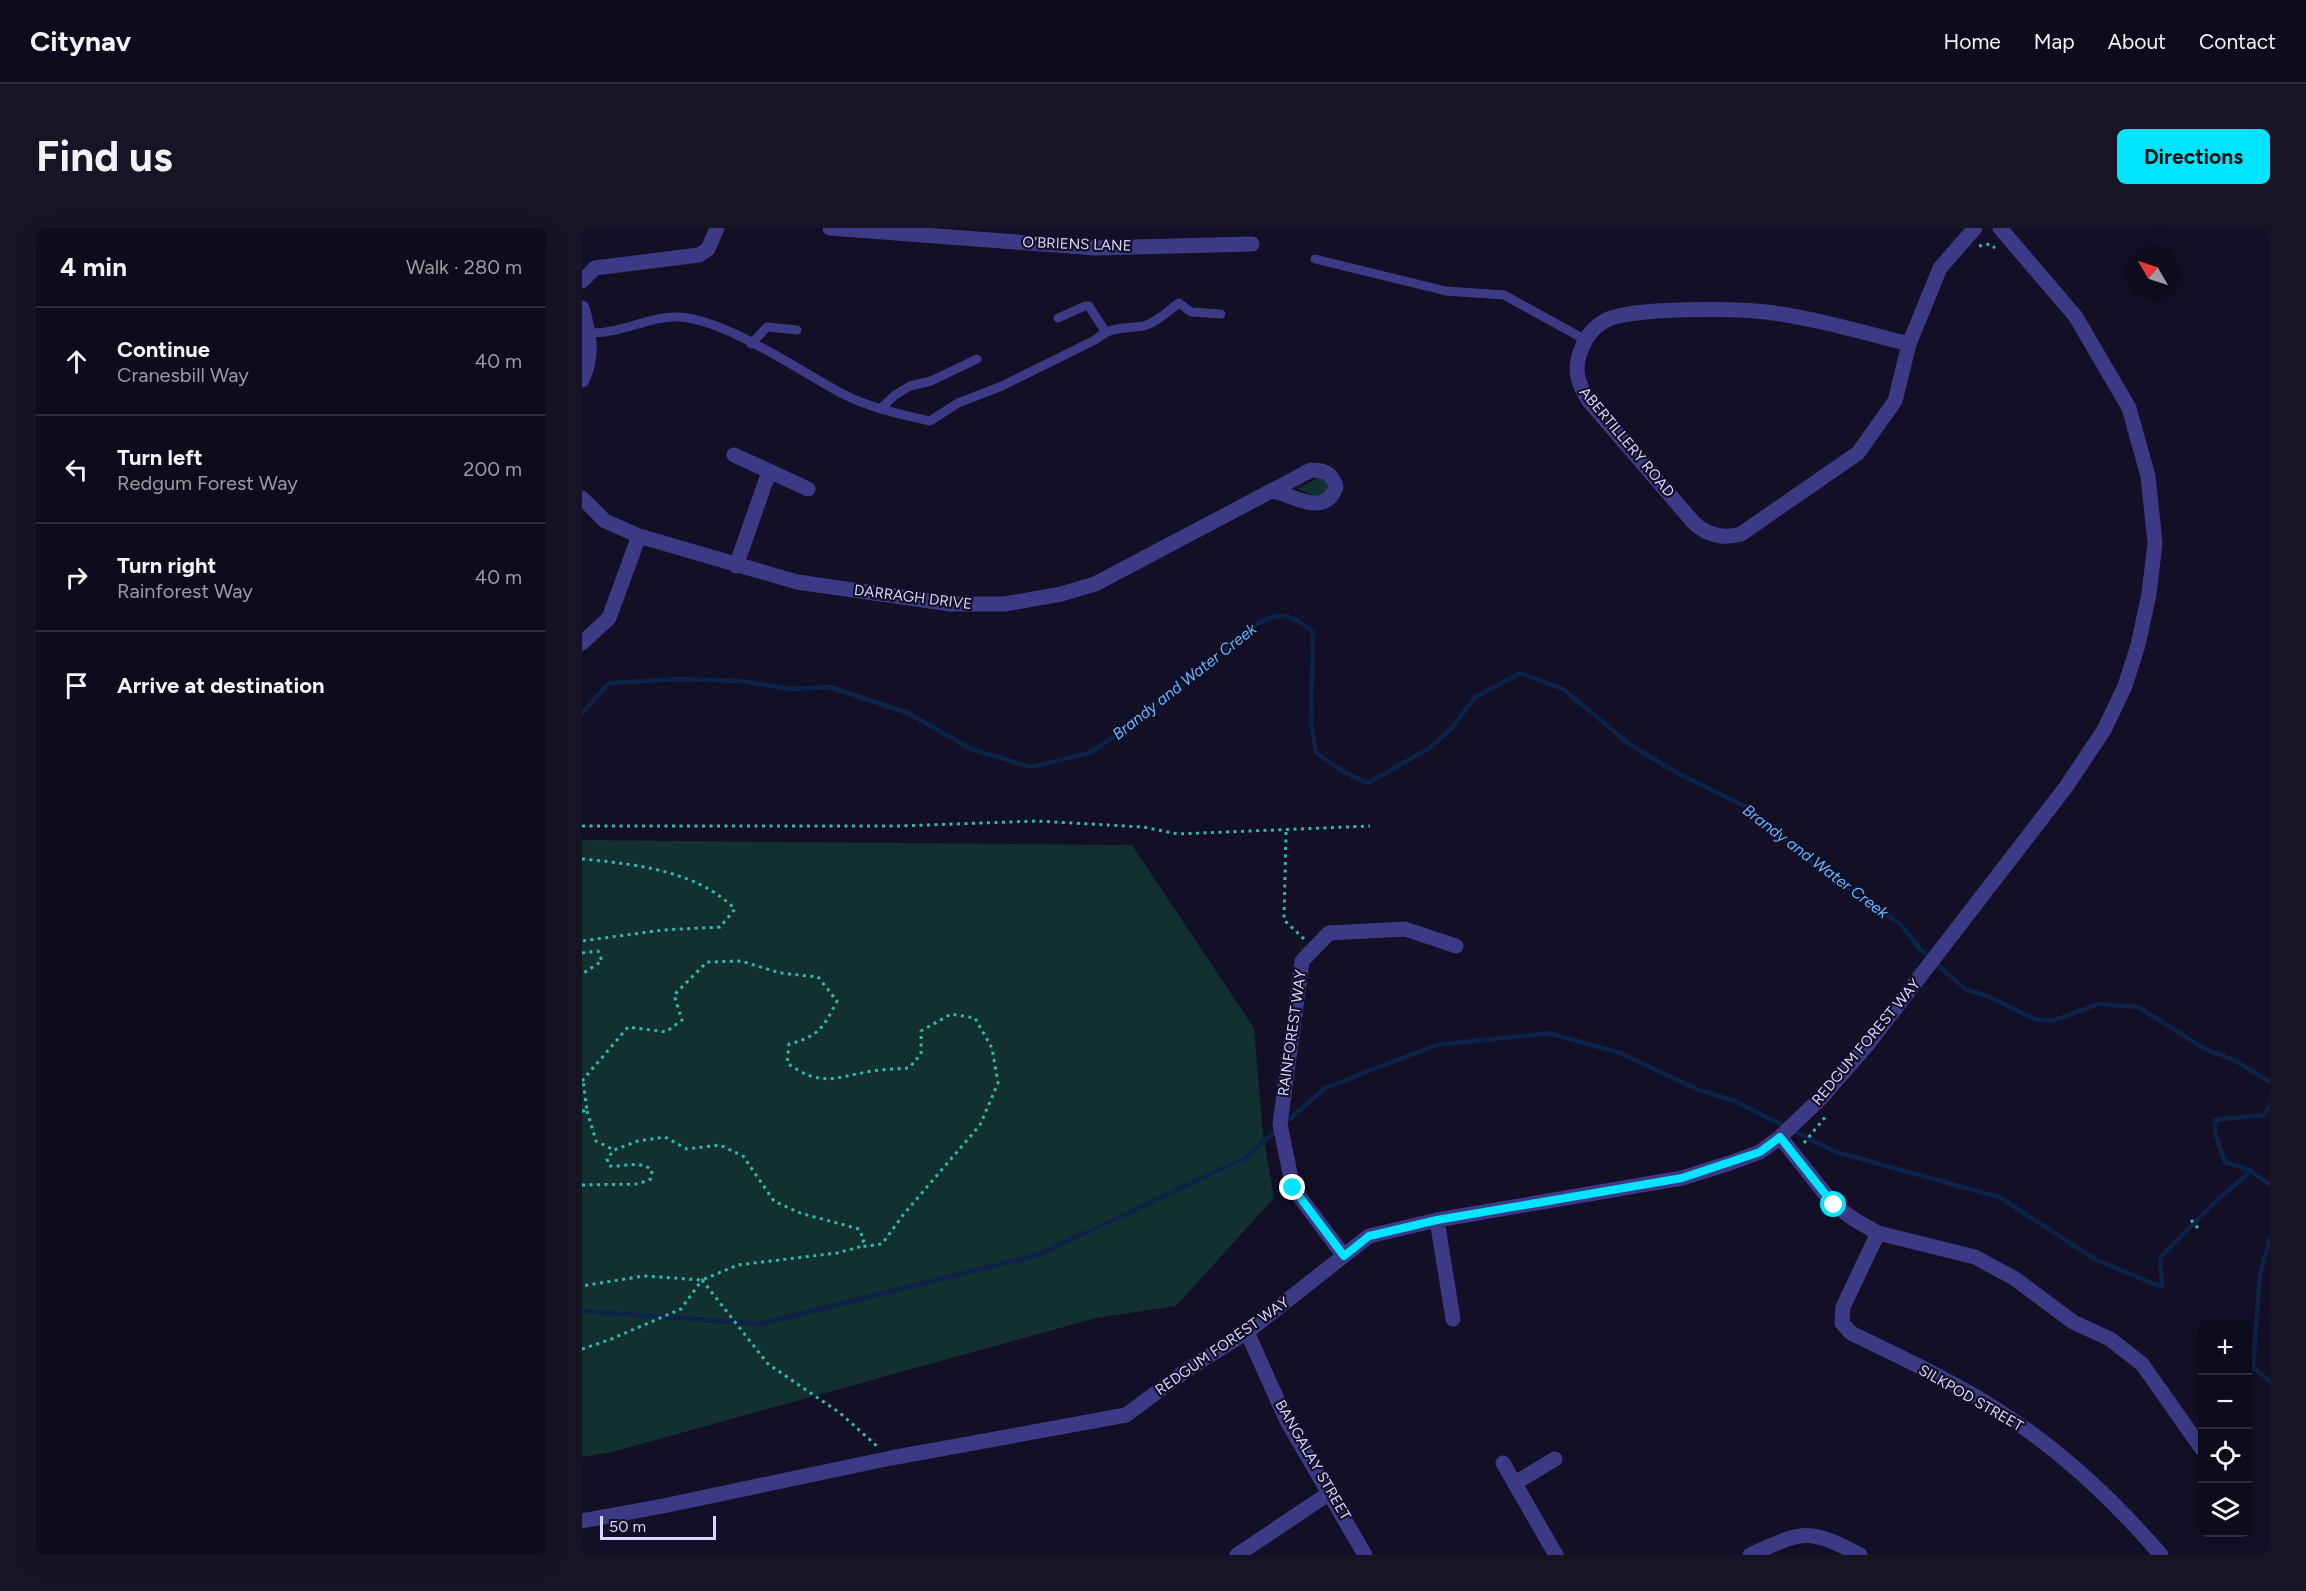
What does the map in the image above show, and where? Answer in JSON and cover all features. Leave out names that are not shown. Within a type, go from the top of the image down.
[{"type":"street","points":[[582,281],[595,268],[699,255],[708,249],[717,228]]},
{"type":"street","name":"O'BRIENS LANE","points":[[830,228],[1096,248],[1252,244]]},
{"type":"street","points":[[1584,339],[1596,327],[1611,318],[1661,311],[1765,312],[1909,344],[1940,268],[1975,228]]},
{"type":"street","name":"REDGUM FOREST WAY","points":[[582,1521],[891,1458],[1126,1415],[1188,1369],[1247,1332],[1369,1236],[1437,1220],[1682,1178],[1760,1152],[1780,1137],[1821,1098],[1868,1044],[2026,838],[2104,730],[2126,686],[2138,645],[2149,594],[2155,543],[2148,476],[2129,408],[2076,316],[2000,228]]},
{"type":"street","points":[[582,308],[590,333],[590,353],[582,380]]},
{"type":"street","name":"ABERTILLERY ROAD","points":[[1584,339],[1576,368],[1578,385],[1589,401],[1694,523],[1703,531],[1730,537],[1741,534],[1858,453],[1895,401],[1909,344]]},
{"type":"street","points":[[734,455],[808,489]]},
{"type":"street","points":[[736,566],[769,472]]},
{"type":"street","name":"DARRAGH DRIVE","points":[[582,498],[605,521],[639,536],[797,582],[951,604],[1005,604],[1061,594],[1095,584],[1274,491]]},
{"type":"street","points":[[582,644],[609,618],[639,536]]},
{"type":"street","name":"RAINFOREST WAY","points":[[1344,1256],[1293,1188],[1280,1124],[1302,962],[1329,933],[1405,929],[1456,946]]},
{"type":"street","points":[[1780,1137],[1834,1205],[1878,1233],[1975,1257],[2014,1278],[2073,1322],[2110,1339],[2142,1364],[2198,1443]]},
{"type":"street","points":[[1437,1220],[1453,1319]]},
{"type":"street","name":"SILKPOD STREET","points":[[1878,1233],[1843,1307],[1842,1323],[1851,1333],[1993,1407],[2034,1435],[2121,1509],[2161,1555]]},
{"type":"street","name":"BANGALAY STREET","points":[[1247,1332],[1287,1421],[1331,1492],[1365,1555]]},
{"type":"street","points":[[1515,1483],[1555,1459]]},
{"type":"street","points":[[1503,1463],[1556,1555]]},
{"type":"street","points":[[1238,1555],[1331,1492]]},
{"type":"street","points":[[1750,1555],[1799,1534],[1814,1534],[1860,1555]]},
{"type":"lane","points":[[1315,259],[1446,291],[1504,294],[1584,339]]},
{"type":"lane","points":[[590,333],[610,334],[645,322],[678,317],[715,326],[844,395],[880,409],[930,421],[958,403],[1002,386],[1095,340],[1105,331],[1115,327],[1144,326],[1179,303],[1191,312],[1221,314]]},
{"type":"lane","points":[[1058,318],[1089,306],[1105,331]]},
{"type":"lane","points":[[751,344],[767,327],[797,330]]},
{"type":"lane","points":[[880,409],[895,394],[910,386],[931,381],[977,359]]},
{"type":"path","points":[[1975,249],[1990,244],[2001,252],[2011,240]]},
{"type":"path","points":[[582,826],[899,826],[1037,821],[1143,828],[1178,834],[1286,832],[1370,826]]},
{"type":"path","points":[[1286,832],[1284,920],[1314,949]]},
{"type":"path","points":[[582,859],[642,865],[723,897],[735,909],[720,927],[663,930],[582,941]]},
{"type":"path","points":[[582,953],[598,951],[602,961],[582,974]]},
{"type":"path","points":[[582,1286],[643,1276],[702,1280],[738,1265],[837,1253],[882,1244],[903,1215],[980,1125],[998,1083],[992,1048],[975,1018],[951,1014],[921,1031],[921,1054],[909,1068],[871,1071],[833,1081],[802,1074],[787,1063],[789,1044],[807,1040],[825,1025],[837,1001],[818,977],[780,973],[741,961],[707,962],[674,995],[682,1020],[666,1032],[628,1027],[582,1080],[587,1111],[596,1141],[614,1150]]},
{"type":"path","points":[[582,1111],[587,1111]]},
{"type":"path","points":[[582,1185],[638,1184],[651,1179],[652,1170],[647,1166],[634,1163],[621,1167],[609,1166],[607,1160],[614,1150],[638,1140],[665,1137],[687,1149],[720,1145],[743,1156],[774,1201],[800,1213],[859,1229],[864,1240],[859,1247]]},
{"type":"path","points":[[2191,1220],[2198,1228]]},
{"type":"path","points":[[582,1349],[681,1309],[702,1280]]},
{"type":"path","points":[[702,1280],[768,1364],[840,1413],[891,1458]]},
{"type":"green space","points":[[1319,477],[1327,481],[1329,490],[1317,497],[1298,489]]},
{"type":"green space","points":[[582,840],[1132,845],[1254,1028],[1263,1134],[1274,1198],[1176,1306],[1096,1318],[612,1452],[582,1457]]},
{"type":"waterway","name":"Brandy and Water Creek","points":[[582,713],[609,683],[681,679],[741,681],[791,689],[830,687],[908,713],[971,749],[1031,767],[1089,753],[1131,726],[1256,624],[1273,617],[1286,616],[1298,621],[1313,632],[1311,723],[1316,753],[1344,772],[1368,783],[1428,749],[1452,728],[1474,698],[1520,673],[1563,689],[1629,744],[1679,774],[1754,811],[1806,858],[1900,924],[1922,951],[1965,989],[1987,996],[2035,1019],[2052,1021],[2098,1004],[2138,1007],[2205,1049],[2236,1061],[2270,1082]]},
{"type":"waterway","points":[[1285,1123],[1325,1088],[1436,1045],[1549,1033],[1620,1053],[1699,1090],[1735,1101],[1836,1152],[1999,1197],[2096,1260],[2162,1287],[2160,1258],[2215,1202],[2251,1171]]},
{"type":"waterway","name":"Brandy and Water Creek","points":[[2270,1106],[2264,1115],[2215,1120],[2216,1136],[2225,1162],[2251,1171],[2270,1185]]},
{"type":"waterway","points":[[582,1311],[760,1324],[1038,1255],[1245,1158],[1279,1128]]},
{"type":"waterway","points":[[2270,1239],[2260,1274],[2253,1368],[2270,1381]]},
{"type":"route","points":[[1293,1188],[1344,1256],[1369,1236],[1437,1220],[1682,1178],[1760,1152],[1780,1137],[1834,1205]]}]
